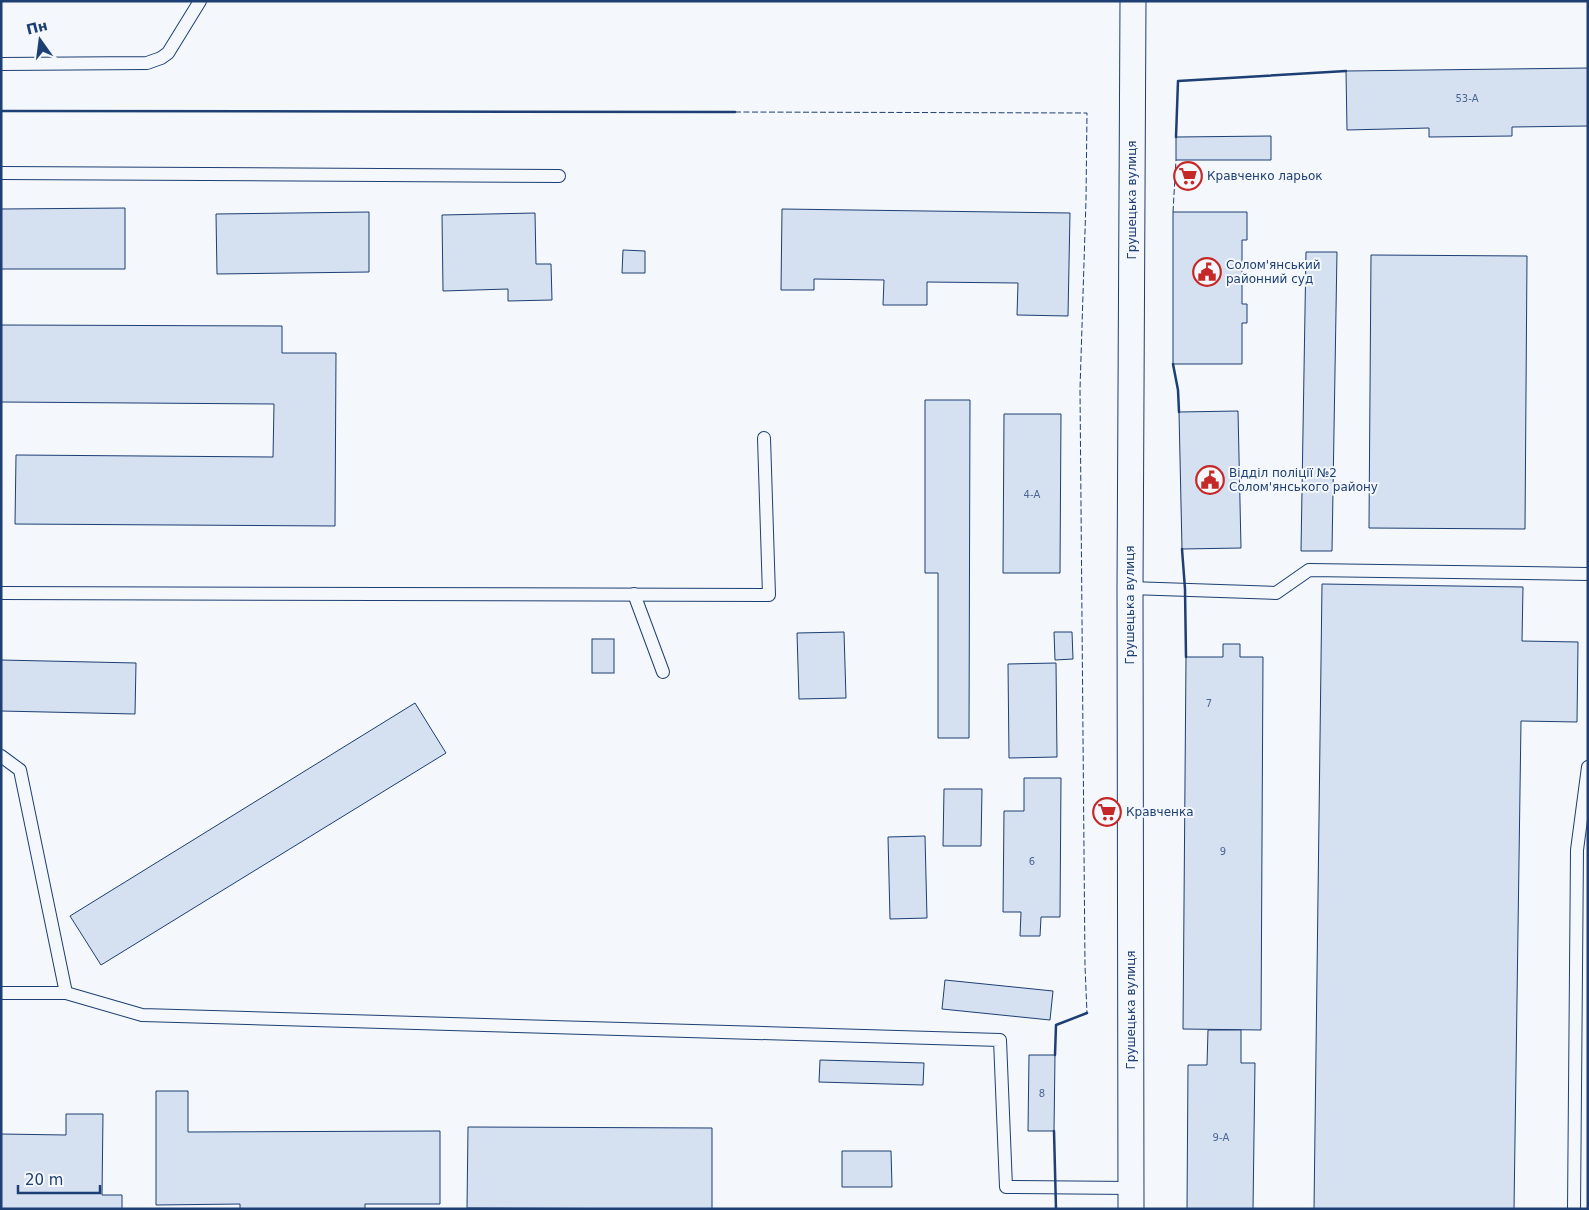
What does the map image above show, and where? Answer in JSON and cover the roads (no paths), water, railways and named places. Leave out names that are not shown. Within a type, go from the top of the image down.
[{"type":"street","name":"Грушецька вулиця","points":[[1131,1198],[1130,588],[1133,1]]},
{"type":"lane","points":[[1,64],[153,62],[168,53],[200,1]]},
{"type":"lane","points":[[1,173],[559,176]]},
{"type":"lane","points":[[1,593],[769,595],[764,438]]},
{"type":"lane","points":[[1130,588],[1276,593],[1309,570],[1588,574]]},
{"type":"lane","points":[[634,594],[663,672]]},
{"type":"lane","points":[[1,756],[20,770],[66,993]]},
{"type":"lane","points":[[1574,1209],[1576,850],[1588,766]]},
{"type":"lane","points":[[1,993],[66,993],[142,1015],[1000,1040],[1006,1187],[1131,1198]]},
{"type":"place","name":"Кравченко ларьок","points":[[1188,176]]},
{"type":"place","name":"Солом'янський районний суд","points":[[1207,272]]},
{"type":"place","name":"Відділ поліції №2 Солом'янського району","points":[[1210,480]]},
{"type":"place","name":"Кравченка","points":[[1107,812]]}]
